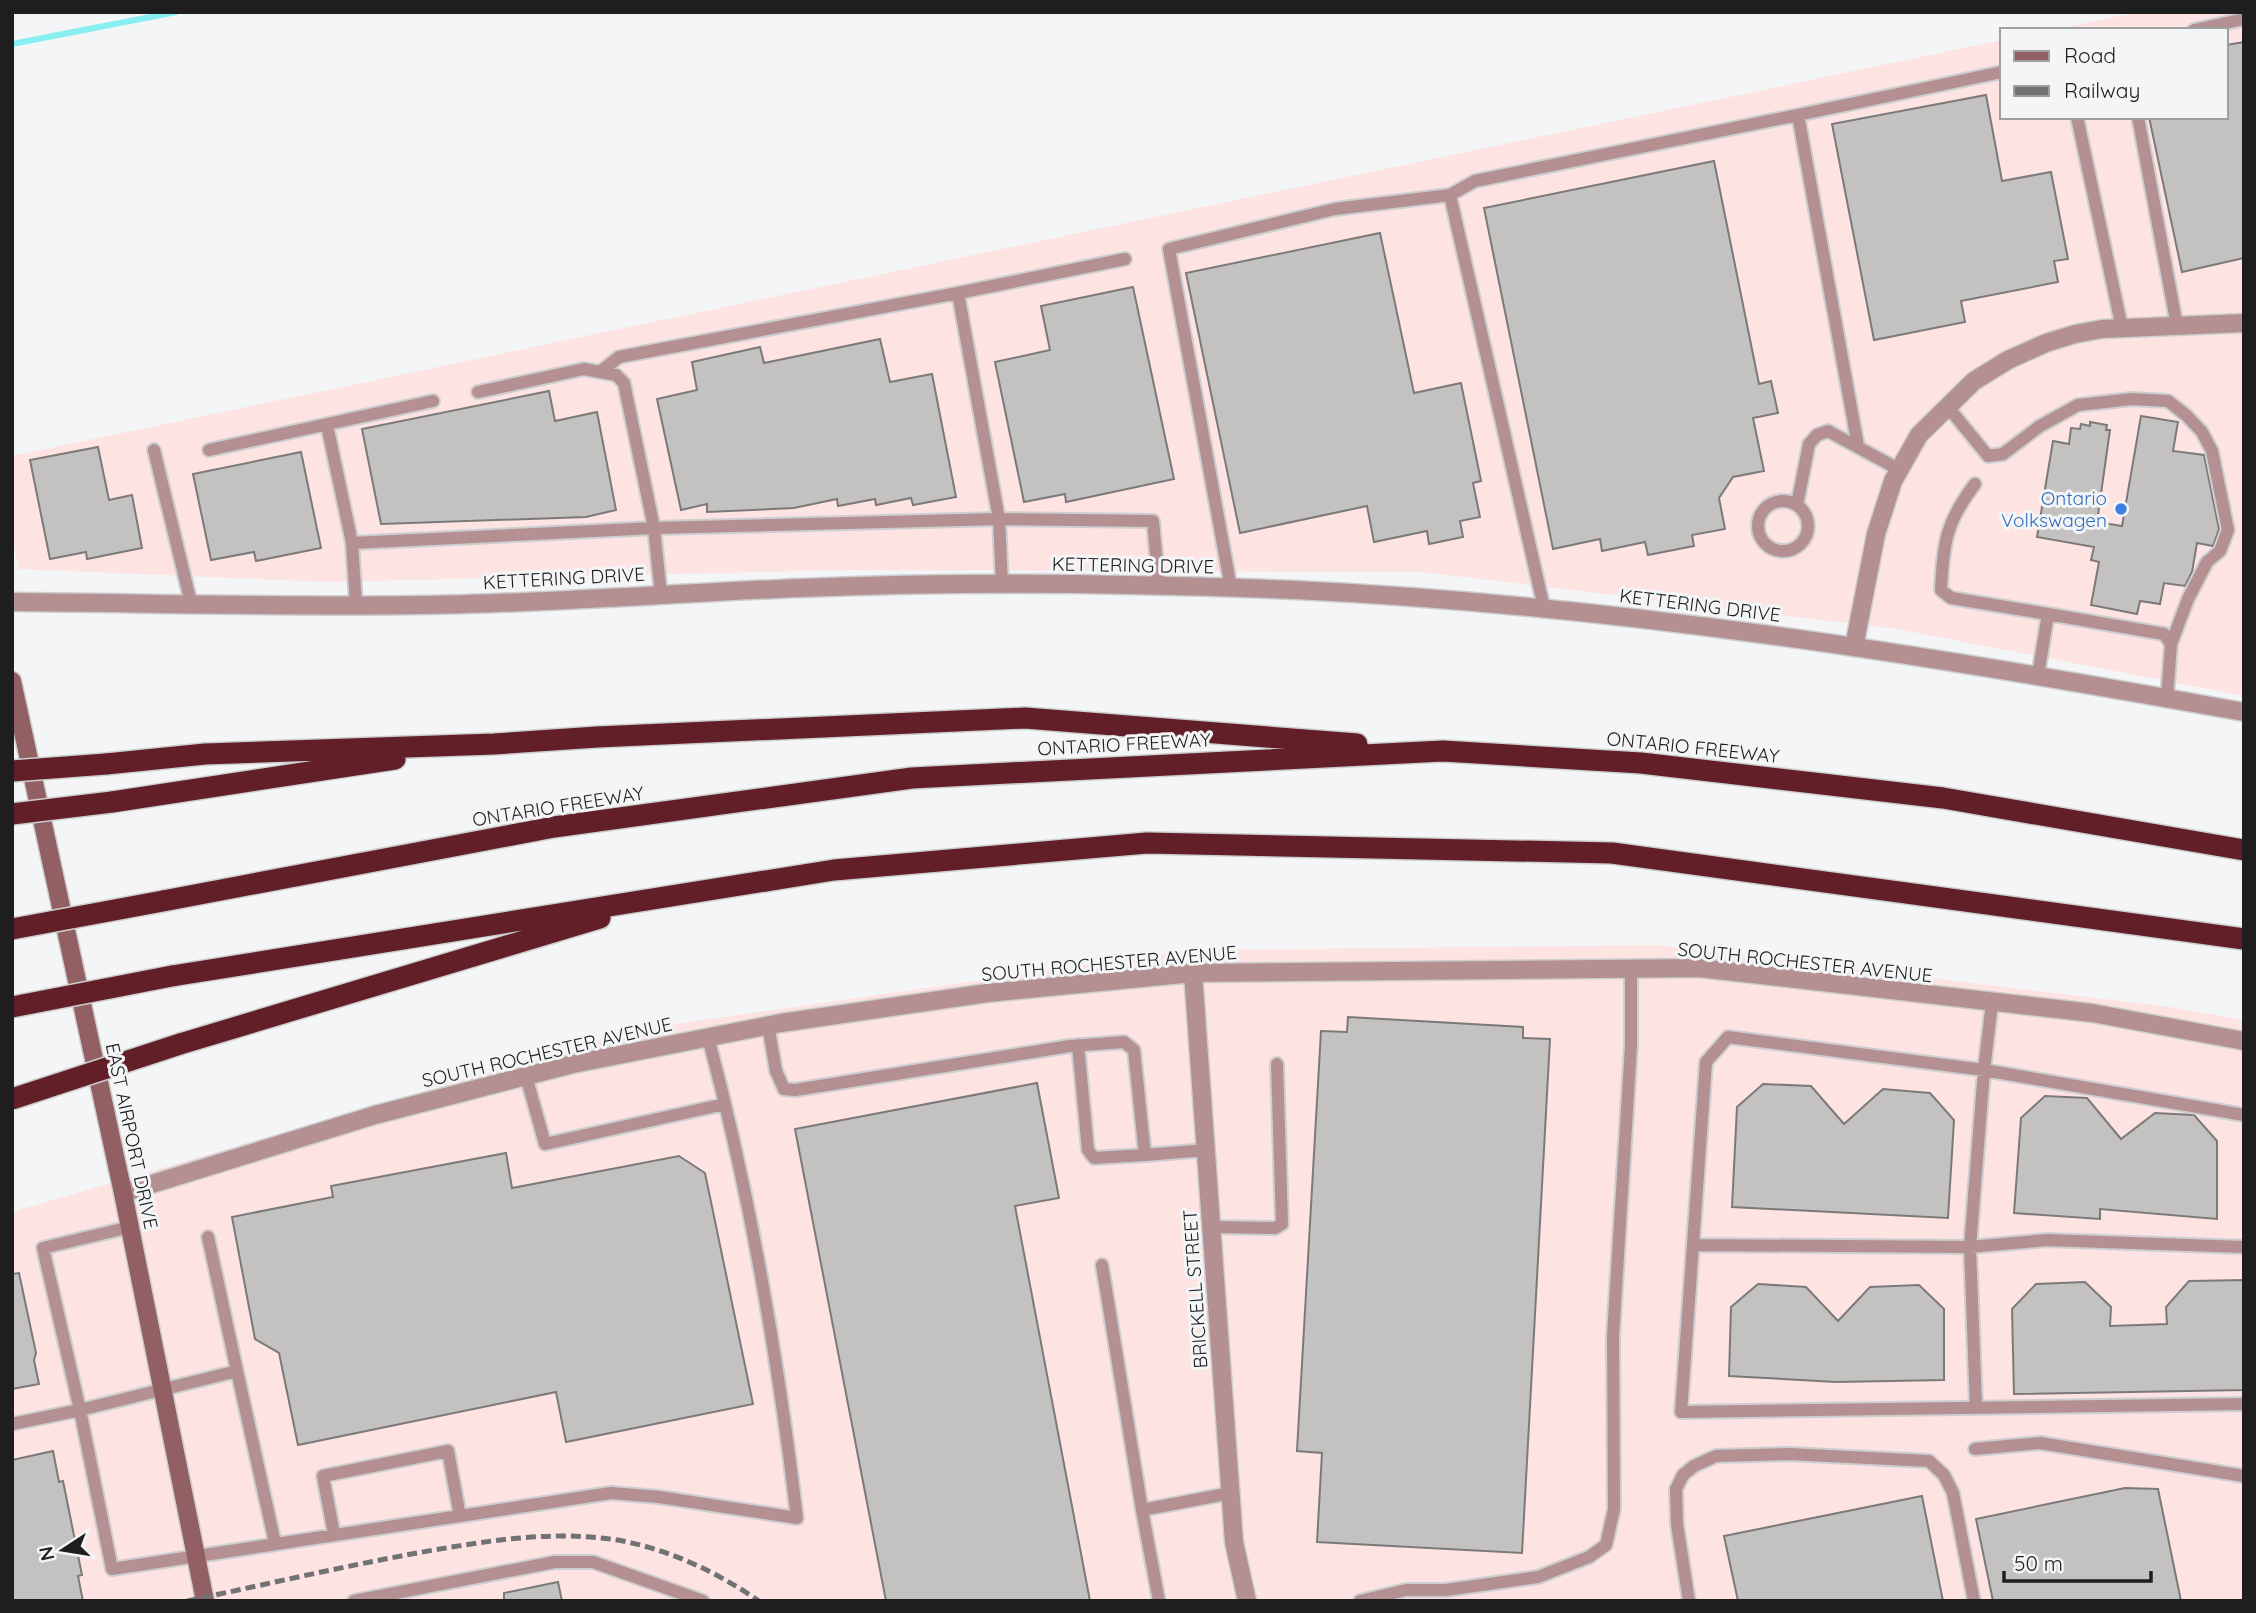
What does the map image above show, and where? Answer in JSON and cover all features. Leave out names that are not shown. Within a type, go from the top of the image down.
[{"type":"highway","points":[[12,771],[205,754],[494,744],[611,736],[1025,718],[1443,751]]},
{"type":"highway","points":[[12,814],[112,802],[494,744]]},
{"type":"highway","name":"ONTARIO FREEWAY","points":[[12,929],[554,827],[912,778],[1443,751],[1641,763],[1943,798],[2244,850]]},
{"type":"highway","points":[[12,1007],[172,976],[834,870],[1147,843],[1612,853],[2244,939]]},
{"type":"highway","points":[[12,1099],[180,1044],[682,893]]},
{"type":"main road","name":"EAST AIRPORT DRIVE","points":[[12,681],[123,1193],[205,1601]]},
{"type":"street","points":[[1854,647],[1876,534],[1893,481],[1919,435],[1974,381],[2008,360],[2046,343],[2075,334],[2122,328],[2244,323]]},
{"type":"street","name":"KETTERING DRIVE","points":[[12,602],[419,606],[807,588],[1002,584],[1231,588],[1381,595],[1659,619],[2038,674],[2244,712]]},
{"type":"street","name":"SOUTH ROCHESTER AVENUE","points":[[123,1193],[375,1115],[573,1064],[768,1025],[988,993],[1194,973],[1699,968],[2092,1013],[2244,1041]]},
{"type":"street","name":"BRICKELL STREET","points":[[1194,973],[1234,1542],[1247,1601]]},
{"type":"lane","points":[[2203,28],[2244,19]]},
{"type":"lane","points":[[1231,588],[1169,249],[1335,209],[1450,195],[1475,181],[2000,72]]},
{"type":"lane","points":[[1798,115],[1858,446]]},
{"type":"lane","points":[[2077,119],[2122,328]]},
{"type":"lane","points":[[2138,119],[2177,326]]},
{"type":"lane","points":[[1450,195],[1544,608]]},
{"type":"lane","points":[[600,372],[619,357],[1125,259]]},
{"type":"lane","points":[[958,293],[999,519],[1002,584]]},
{"type":"lane","points":[[478,392],[584,369],[616,375],[624,383],[654,528],[661,595]]},
{"type":"lane","points":[[1948,407],[1987,456],[2003,454],[2040,426],[2078,405],[2132,399],[2168,401],[2202,432],[2212,452],[2228,530],[2220,551],[2207,562],[2194,587],[2171,644],[2167,698]]},
{"type":"lane","points":[[209,450],[433,401]]},
{"type":"lane","points":[[327,425],[352,543],[356,604]]},
{"type":"lane","points":[[1797,505],[1773,502],[1761,513],[1758,529],[1765,544],[1787,551],[1806,535],[1807,518],[1797,505],[1809,444],[1818,435],[1828,431],[1900,470]]},
{"type":"lane","points":[[154,450],[191,603]]},
{"type":"lane","points":[[1975,484],[1956,509],[1943,550],[1941,590],[1951,598],[2164,634],[2171,644]]},
{"type":"lane","points":[[352,543],[654,528],[999,519],[1153,521],[1159,586]]},
{"type":"lane","points":[[2038,674],[2048,614]]},
{"type":"lane","points":[[1360,1601],[1406,1590],[1446,1590],[1538,1577],[1589,1557],[1606,1545],[1614,1509],[1613,1336],[1631,1046],[1631,969]]},
{"type":"lane","points":[[1976,1407],[1970,1247],[1992,1003]]},
{"type":"lane","points":[[768,1025],[776,1071],[784,1089],[795,1090],[1078,1045],[1124,1042],[1134,1050],[1145,1155]]},
{"type":"lane","points":[[130,1227],[43,1248],[80,1410],[112,1569],[611,1493],[659,1497],[797,1518],[783,1401],[725,1104],[708,1037]]},
{"type":"lane","points":[[2244,1115],[1984,1070],[1728,1038],[1706,1062],[1681,1412],[2244,1404]]},
{"type":"lane","points":[[1078,1045],[1088,1150],[1094,1158],[1206,1150]]},
{"type":"lane","points":[[1212,1227],[1275,1228],[1282,1224],[1277,1064]]},
{"type":"lane","points":[[526,1076],[545,1144],[725,1104]]},
{"type":"lane","points":[[208,1237],[275,1543]]},
{"type":"lane","points":[[1693,1245],[1970,1247],[2047,1241],[2244,1247]]},
{"type":"lane","points":[[1102,1265],[1159,1601]]},
{"type":"lane","points":[[12,1424],[237,1371]]},
{"type":"lane","points":[[1975,1449],[2040,1443],[2244,1476]]},
{"type":"lane","points":[[334,1534],[323,1476],[447,1451],[460,1516]]},
{"type":"lane","points":[[1689,1601],[1677,1524],[1676,1489],[1683,1475],[1716,1456],[1788,1454],[1929,1461],[1944,1475],[1953,1493],[1974,1601]]},
{"type":"lane","points":[[1142,1510],[1231,1493]]},
{"type":"lane","points":[[354,1601],[555,1562],[593,1562],[703,1601]]},
{"type":"shaded area","points":[[2137,12],[2244,12],[2244,696],[1897,629],[1422,572],[846,570],[327,582],[19,569],[12,539],[12,456],[2000,40],[2000,119],[2228,119],[2228,28],[2062,28]]},
{"type":"shaded area","points":[[1656,945],[2170,1007],[2244,1020],[2244,1601],[12,1601],[12,1212],[633,1030],[1191,950]]},
{"type":"building","points":[[2244,42],[2244,258],[2182,272],[2149,119],[2228,119],[2228,45]]},
{"type":"building","points":[[1986,95],[2002,181],[2051,172],[2068,259],[2054,261],[2058,282],[1961,301],[1965,322],[1874,340],[1832,124]]},
{"type":"building","points":[[1714,161],[1759,384],[1771,381],[1778,413],[1753,418],[1764,471],[1733,477],[1719,498],[1725,529],[1692,535],[1694,546],[1648,555],[1645,542],[1602,551],[1600,539],[1553,549],[1484,208]]},
{"type":"building","points":[[1380,233],[1414,393],[1461,383],[1481,481],[1473,483],[1480,517],[1460,521],[1463,537],[1429,544],[1427,531],[1374,542],[1367,506],[1240,533],[1186,273]]},
{"type":"building","points":[[1133,287],[1174,479],[1066,502],[1065,494],[1024,502],[995,362],[1050,350],[1041,306]]},
{"type":"building","points":[[880,339],[890,382],[932,374],[956,497],[913,505],[911,498],[876,505],[875,499],[838,506],[837,499],[794,508],[707,512],[707,504],[681,510],[657,399],[697,390],[692,362],[760,347],[764,363]]},
{"type":"building","points":[[549,391],[555,421],[597,412],[616,510],[586,517],[381,524],[362,429]]},
{"type":"building","points":[[2141,416],[2178,422],[2173,451],[2204,455],[2219,529],[2213,546],[2197,543],[2192,572],[2185,586],[2164,583],[2160,604],[2140,601],[2137,614],[2091,605],[2099,562],[2091,560],[2094,547],[2037,537],[2053,441],[2069,444],[2071,428],[2080,429],[2081,424],[2090,426],[2090,422],[2107,425],[2106,430],[2110,430],[2097,522],[2122,526]]},
{"type":"building","points":[[98,447],[109,500],[132,495],[142,548],[87,559],[86,552],[50,559],[30,460]]},
{"type":"building","points":[[301,452],[321,548],[256,561],[254,552],[211,560],[193,474]]},
{"type":"building","points":[[1348,1017],[1523,1027],[1523,1038],[1550,1039],[1522,1553],[1317,1542],[1322,1453],[1297,1451],[1321,1031],[1347,1032]]},
{"type":"building","points":[[1037,1083],[1059,1198],[1015,1206],[1090,1601],[886,1601],[795,1129]]},
{"type":"building","points":[[1763,1084],[1811,1086],[1844,1124],[1883,1089],[1930,1093],[1954,1120],[1948,1218],[1732,1207],[1737,1107]]},
{"type":"building","points":[[2045,1096],[2087,1098],[2121,1139],[2155,1113],[2194,1115],[2217,1141],[2217,1219],[2100,1209],[2100,1219],[2014,1213],[2021,1118]]},
{"type":"building","points":[[506,1153],[512,1188],[679,1156],[705,1173],[753,1404],[566,1442],[556,1392],[298,1445],[279,1353],[255,1339],[232,1217],[333,1197],[331,1186]]},
{"type":"building","points":[[19,1273],[36,1353],[34,1360],[39,1384],[12,1389],[12,1274]]},
{"type":"building","points":[[2244,1280],[2244,1390],[2014,1394],[2012,1309],[2036,1284],[2085,1282],[2111,1307],[2110,1326],[2167,1324],[2166,1307],[2189,1281]]},
{"type":"building","points":[[1758,1284],[1806,1287],[1838,1321],[1870,1287],[1919,1285],[1944,1309],[1944,1380],[1836,1382],[1729,1376],[1731,1307]]},
{"type":"building","points":[[53,1451],[59,1482],[63,1481],[82,1575],[78,1576],[83,1601],[12,1601],[12,1460]]},
{"type":"building","points":[[2125,1488],[2158,1489],[2181,1601],[1993,1601],[1976,1519]]},
{"type":"building","points":[[1922,1496],[1943,1601],[1738,1601],[1724,1536]]},
{"type":"building","points":[[558,1582],[562,1601],[504,1601],[504,1593]]},
{"type":"waterway","points":[[12,44],[176,12]]},
{"type":"railway","points":[[187,1601],[359,1564],[494,1541],[545,1536],[597,1538],[642,1545],[711,1572],[759,1601]]},
{"type":"place","name":"Ontario Volkswagen","points":[[2121,509]]}]
